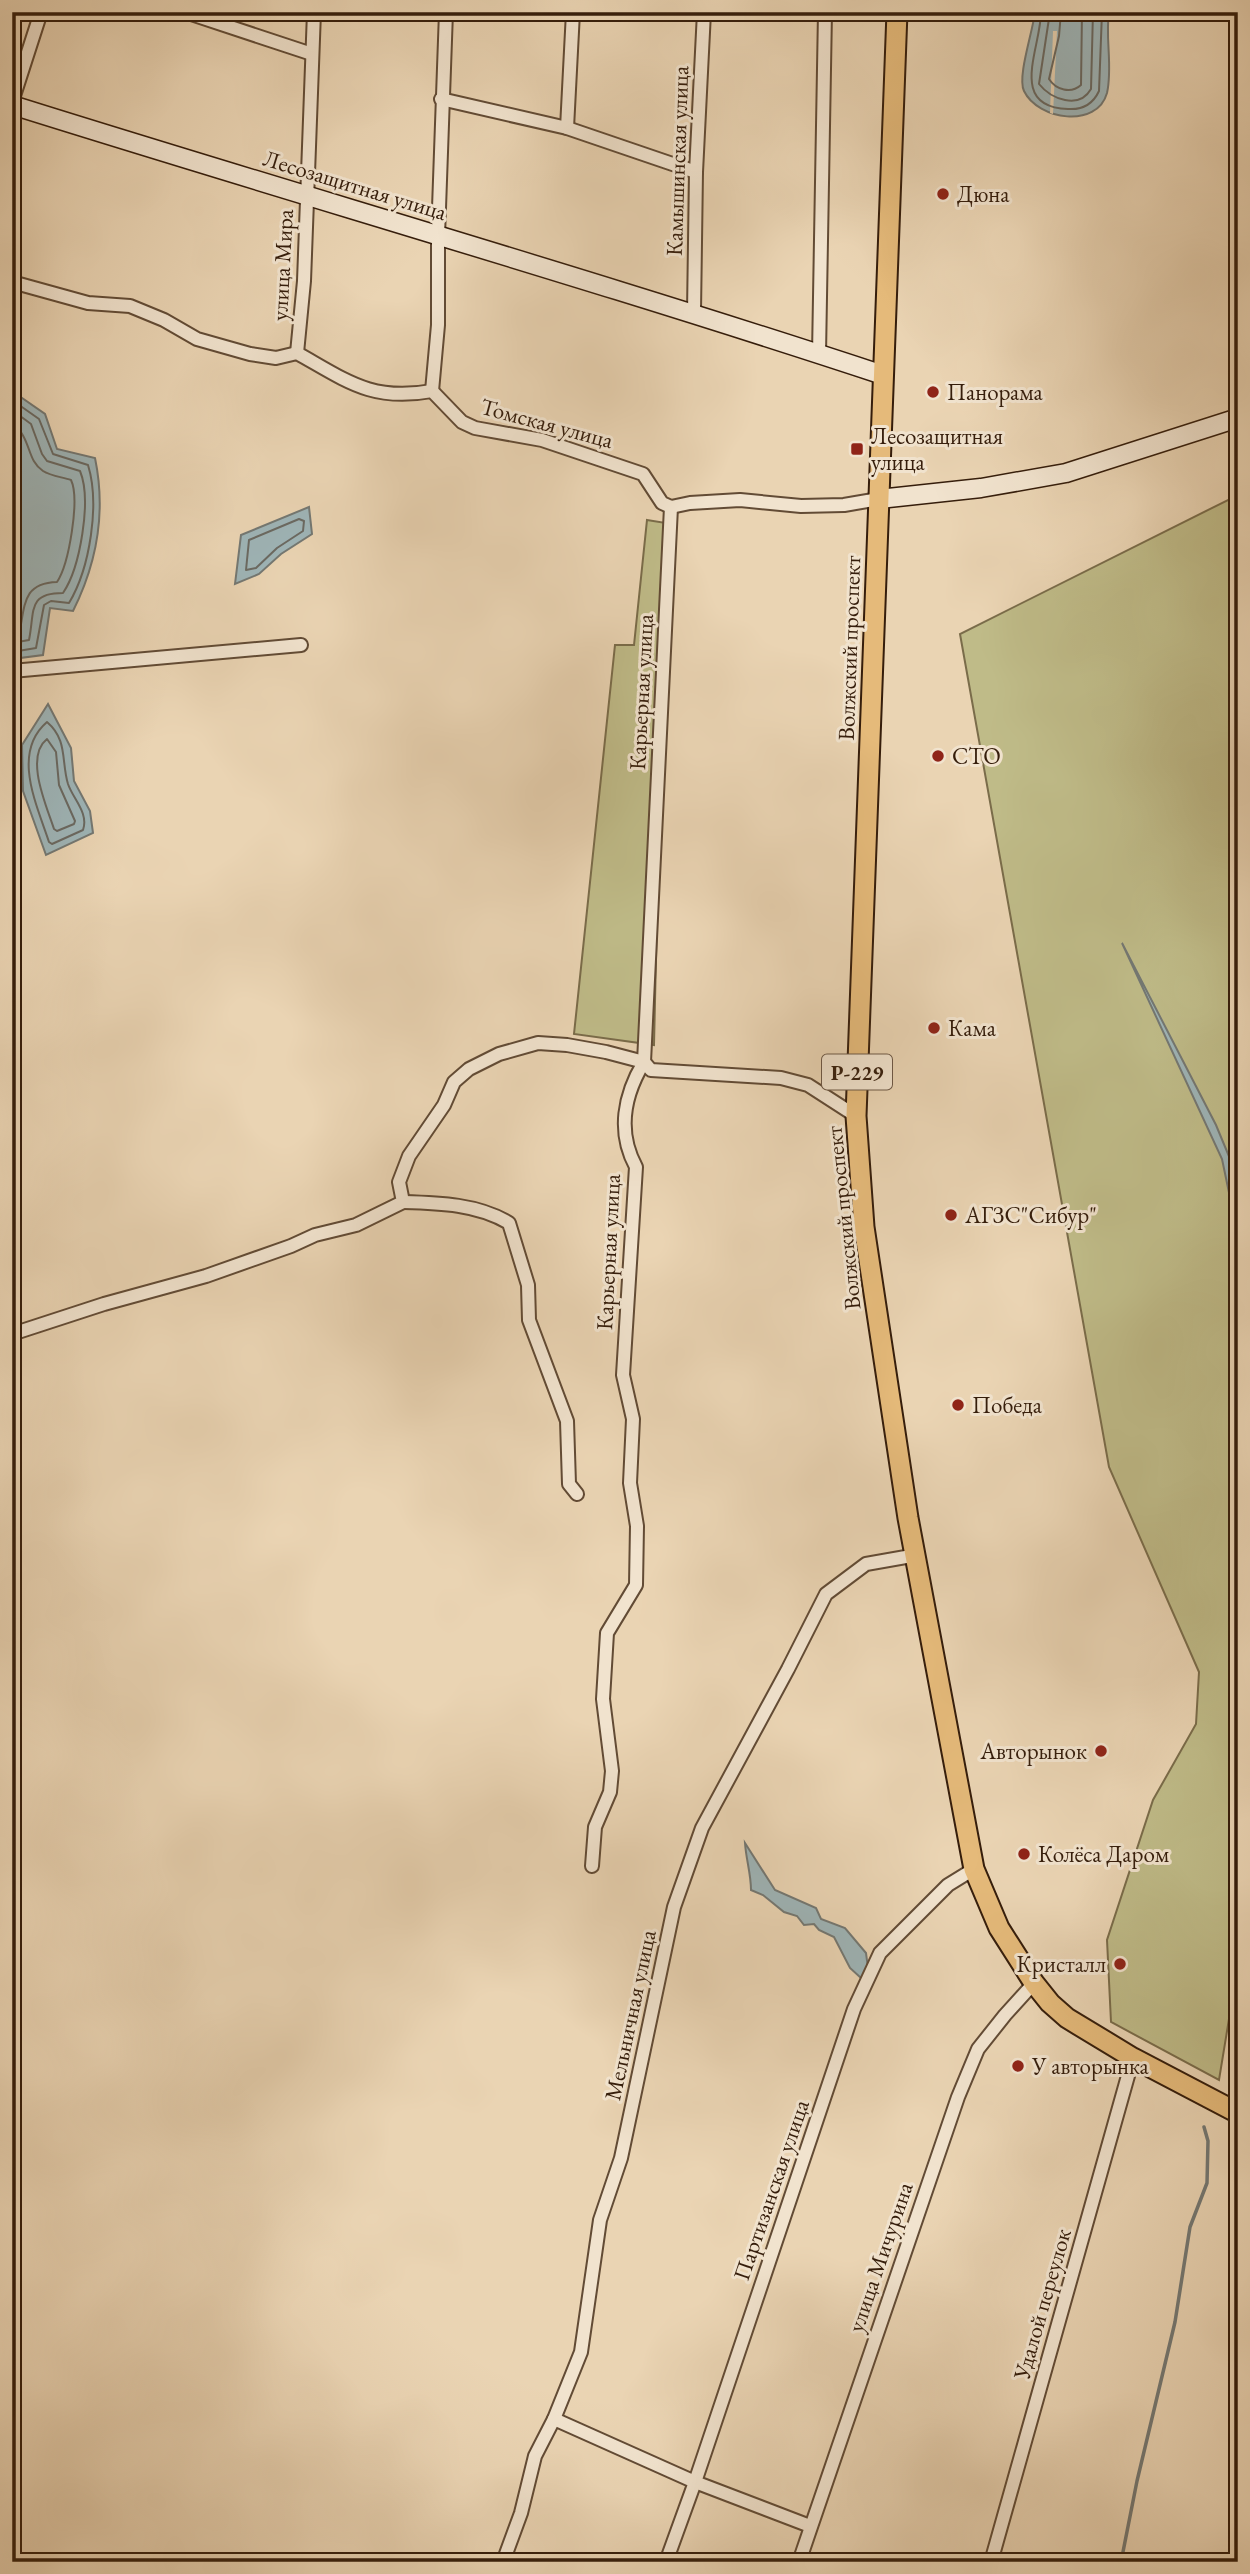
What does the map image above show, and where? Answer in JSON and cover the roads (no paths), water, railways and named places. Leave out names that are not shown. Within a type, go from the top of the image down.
[{"type":"main road","name":"Волжский проспект","points":[[897,12],[856,1116],[864,1227],[908,1518],[974,1869],[999,1928],[1034,1983],[1067,2018],[1238,2113]]},
{"type":"street","points":[[12,104],[41,12]]},
{"type":"street","points":[[186,12],[312,54]]},
{"type":"street","name":"улица Мира","points":[[297,353],[304,281],[314,12]]},
{"type":"street","points":[[12,282],[89,303],[130,306],[164,320],[197,339],[250,354],[276,358],[297,353],[346,381],[377,393],[409,395],[432,391],[438,325],[441,99],[446,12]]},
{"type":"street","points":[[567,128],[573,12]]},
{"type":"street","name":"Камышинская улица","points":[[694,312],[696,172],[704,12]]},
{"type":"street","points":[[819,354],[825,12]]},
{"type":"street","points":[[441,99],[567,128],[696,172]]},
{"type":"street","name":"Лесозащитная улица","points":[[12,104],[307,197],[694,312],[883,374]]},
{"type":"street","name":"Томская улица","points":[[432,391],[462,422],[475,428],[542,440],[643,474],[662,503],[671,507]]},
{"type":"street","points":[[671,507],[740,500],[801,506],[844,505],[981,488],[1066,473],[1238,418]]},
{"type":"street","name":"Карьерная улица","points":[[592,1866],[595,1827],[610,1792],[612,1771],[603,1699],[607,1633],[636,1585],[637,1525],[630,1483],[633,1419],[623,1375],[636,1167],[628,1153],[623,1130],[630,1090],[644,1062],[671,507]]},
{"type":"street","points":[[12,671],[301,645]]},
{"type":"street","points":[[403,1202],[399,1182],[409,1156],[444,1105],[454,1082],[469,1069],[499,1054],[538,1043],[580,1047],[644,1062],[651,1070],[781,1078],[808,1085],[856,1116]]},
{"type":"street","points":[[12,1334],[104,1304],[205,1276],[315,1235],[356,1225],[403,1202],[442,1203],[495,1215],[509,1223],[528,1285],[529,1320],[567,1421],[569,1483],[577,1494]]},
{"type":"street","name":"Мельничная улица","points":[[503,2562],[521,2513],[535,2456],[554,2419],[581,2352],[600,2220],[621,2158],[674,1907],[702,1828],[826,1594],[866,1564],[916,1555]]},
{"type":"street","name":"Партизанская улица","points":[[666,2562],[859,1998],[880,1953],[948,1885],[974,1869]]},
{"type":"street","name":"улица Мичурина","points":[[799,2562],[963,2085],[978,2049],[1034,1983]]},
{"type":"street","name":"Удалой переулок","points":[[991,2562],[1133,2057]]},
{"type":"street","points":[[554,2419],[695,2483],[810,2526]]},
{"type":"water","points":[[1035,12],[1109,12],[1107,93],[1101,104],[1092,112],[1080,116],[1054,114],[1041,109],[1024,91],[1022,75]]},
{"type":"water","points":[[12,391],[45,414],[57,449],[95,458],[100,498],[93,555],[73,611],[50,608],[43,655],[12,659]]},
{"type":"water","points":[[309,507],[312,534],[281,554],[259,574],[235,584],[241,535]]},
{"type":"water","points":[[48,704],[71,748],[74,781],[90,811],[93,833],[46,855],[23,791],[22,745]]},
{"type":"water","points":[[1122,943],[1216,1125],[1238,1178],[1238,1257],[1232,1207],[1222,1159]]},
{"type":"water","points":[[745,1843],[775,1890],[816,1908],[821,1919],[845,1928],[866,1953],[868,1968],[861,1978],[850,1968],[834,1937],[819,1930],[814,1924],[804,1925],[797,1916],[784,1912],[763,1895],[751,1890]]},
{"type":"waterway","points":[[1121,2562],[1137,2481],[1175,2322],[1190,2227],[1207,2183],[1208,2141],[1204,2127]]},
{"type":"place","name":"Дюна","points":[[943,194]]},
{"type":"place","name":"Панорама","points":[[933,392]]},
{"type":"place","name":"Лесозащитная улица","points":[[857,449]]},
{"type":"place","name":"СТО","points":[[938,756]]},
{"type":"place","name":"Кама","points":[[934,1028]]},
{"type":"place","name":"АГЗС\"Сибур\"","points":[[951,1215]]},
{"type":"place","name":"Победа","points":[[958,1405]]},
{"type":"place","name":"Авторынок","points":[[1101,1751]]},
{"type":"place","name":"Колёса Даром","points":[[1024,1854]]},
{"type":"place","name":"Кристалл","points":[[1120,1964]]},
{"type":"place","name":"У авторынка","points":[[1018,2066]]}]
